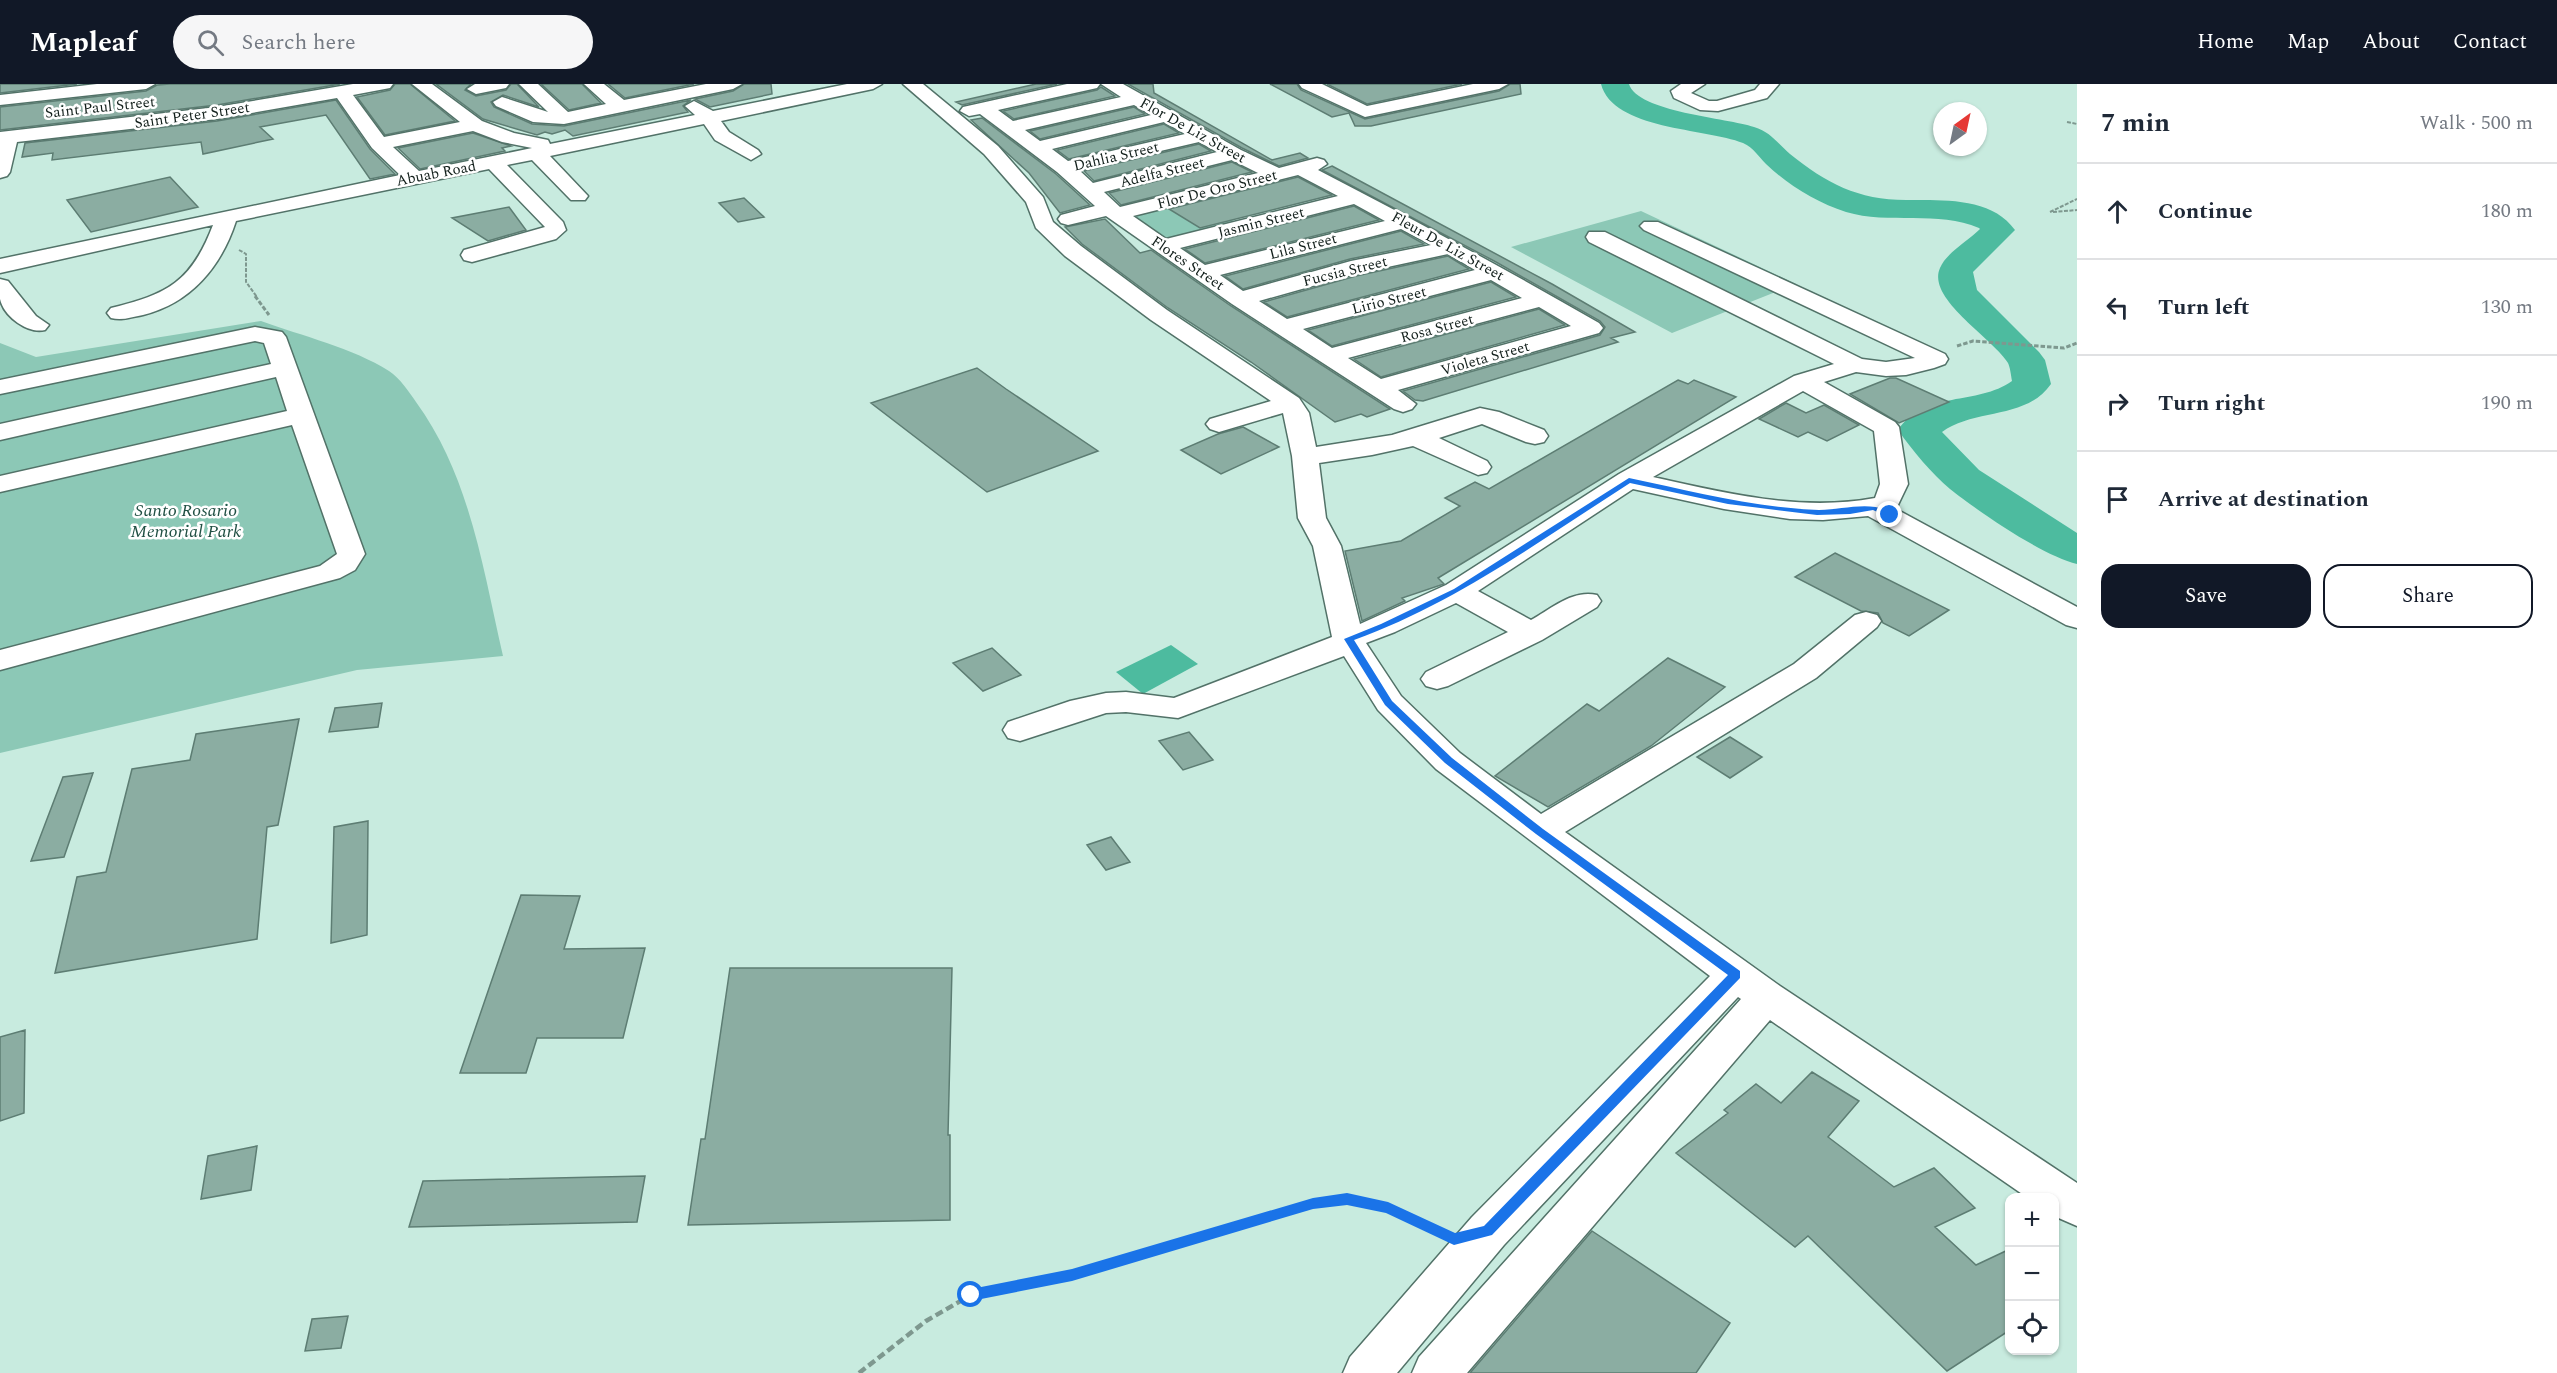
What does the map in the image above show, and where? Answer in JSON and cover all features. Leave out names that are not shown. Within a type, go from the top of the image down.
[{"type":"street","name":"Saint Peter Street","points":[[4,138],[217,113],[341,88],[384,84]]},
{"type":"street","points":[[528,84],[564,118]]},
{"type":"street","points":[[593,84],[621,107]]},
{"type":"street","points":[[666,84],[694,106],[722,136],[751,154]]},
{"type":"street","points":[[476,89],[501,93],[540,118],[564,118],[621,107],[694,106],[729,84]]},
{"type":"street","name":"Abuab Road","points":[[0,266],[227,216],[494,162],[694,106],[873,84]]},
{"type":"street","points":[[935,99],[984,108],[1091,84]]},
{"type":"street","name":"Flor De Liz Street","points":[[1110,84],[1234,154],[1276,174]]},
{"type":"street","points":[[1308,84],[1365,112],[1499,84]]},
{"type":"street","points":[[1437,84],[1456,93]]},
{"type":"street","points":[[1696,84],[1680,91],[1680,94],[1713,107],[1761,94],[1770,84]]},
{"type":"street","points":[[341,88],[354,109],[369,126],[379,144],[410,164]]},
{"type":"street","points":[[1384,89],[1414,102]]},
{"type":"street","points":[[0,100],[156,92],[160,120]]},
{"type":"street","name":"Saint Paul Street","points":[[0,118],[156,92]]},
{"type":"street","points":[[422,92],[454,109],[475,125],[538,149],[578,196]]},
{"type":"street","points":[[935,99],[991,150],[1036,201],[1043,224],[1064,244],[1159,315],[1290,403],[1296,413],[1305,456],[1312,518],[1327,546],[1348,639],[1389,703],[1448,761],[1539,831],[1751,986],[2077,1207]]},
{"type":"street","points":[[1011,127],[1138,99]]},
{"type":"street","points":[[354,109],[377,105]]},
{"type":"street","name":"Flores Street","points":[[984,108],[1038,147],[1133,225],[1282,327],[1380,387],[1403,404]]},
{"type":"street","points":[[433,113],[454,109]]},
{"type":"street","points":[[217,113],[222,128],[229,131]]},
{"type":"street","points":[[1038,147],[1168,116]]},
{"type":"street","points":[[369,126],[390,122]]},
{"type":"street","points":[[379,144],[475,125]]},
{"type":"street","name":"Dahlia Street","points":[[1064,168],[1202,136]]},
{"type":"street","points":[[0,172],[4,138]]},
{"type":"street","points":[[476,145],[510,138]]},
{"type":"street","name":"Adelfa Street","points":[[1089,190],[1234,154]]},
{"type":"street","points":[[472,255],[555,231],[556,226],[494,162]]},
{"type":"street","name":"Flor De Oro Street","points":[[1133,225],[1276,174],[1309,166]]},
{"type":"street","name":"Fleur De Liz Street","points":[[1309,166],[1359,197],[1544,299],[1591,328]]},
{"type":"street","name":"Jasmin Street","points":[[1133,225],[1359,197]]},
{"type":"street","points":[[1133,225],[1164,215]]},
{"type":"street","points":[[119,314],[165,301],[180,291],[191,280],[220,238],[227,216]]},
{"type":"street","points":[[1068,219],[1183,227]]},
{"type":"street","name":"Lila Street","points":[[1201,273],[1406,222]]},
{"type":"street","points":[[1598,237],[1855,365],[1893,371],[1917,367],[1936,359],[1651,226]]},
{"type":"street","name":"Fucsia Street","points":[[1240,299],[1351,268],[1451,247]]},
{"type":"street","name":"Lirio Street","points":[[1282,327],[1495,272]]},
{"type":"street","points":[[0,286],[28,321],[37,326]]},
{"type":"street","name":"Rosa Street","points":[[1329,356],[1544,299]]},
{"type":"street","name":"Violeta Street","points":[[1380,387],[1591,328]]},
{"type":"street","points":[[0,387],[255,334],[274,337],[351,554],[345,564],[319,576],[0,660]]},
{"type":"street","points":[[1020,730],[1101,703],[1120,701],[1164,709],[1178,708],[1340,647],[1348,639],[1384,626],[1457,591],[1629,480],[1803,381],[1855,365]]},
{"type":"street","points":[[0,432],[285,368]]},
{"type":"street","points":[[1629,480],[1728,502],[1817,512],[1850,512],[1886,504],[1894,483],[1886,427],[1803,381]]},
{"type":"street","points":[[1219,424],[1290,403]]},
{"type":"street","points":[[0,484],[302,415]]},
{"type":"street","points":[[1305,456],[1334,455],[1418,438],[1480,416],[1490,417],[1535,436]]},
{"type":"street","points":[[1418,438],[1478,467]]},
{"type":"street","points":[[1874,507],[2077,619]]},
{"type":"street","points":[[1457,591],[1531,633]]},
{"type":"street","points":[[1437,679],[1531,633],[1586,602]]},
{"type":"street","points":[[1539,831],[1805,671],[1866,621]]},
{"type":"street","points":[[1367,1373],[1488,1231],[1751,986]]},
{"type":"street","points":[[1436,1373],[1751,986]]},
{"type":"path","points":[[2067,122],[2077,124]]},
{"type":"path","points":[[2077,199],[2050,212],[2077,210]]},
{"type":"path","points":[[220,238],[246,254],[246,282],[270,316]]},
{"type":"path","points":[[1973,341],[2064,348],[2077,343]]},
{"type":"path","points":[[859,1373],[926,1321],[971,1295],[1072,1275],[1313,1203],[1347,1199],[1388,1208],[1454,1239],[1488,1231]]},
{"type":"green space","points":[[1281,178],[1308,193],[1224,215],[1237,223],[1156,240],[1126,215]]},
{"type":"green space","points":[[1641,211],[1796,284],[1672,333],[1511,247]]},
{"type":"green space","name":"Santo Rosario Memorial Park","points":[[261,321],[360,356],[375,363],[401,381],[434,431],[450,461],[462,492],[481,557],[503,656],[357,670],[0,753],[0,343],[36,357]]},
{"type":"shaded area","points":[[1171,645],[1198,664],[1143,694],[1116,672]]},
{"type":"building","points":[[0,84],[77,84],[0,93]]},
{"type":"building","points":[[340,84],[217,105],[0,130],[0,107],[146,91],[157,85]]},
{"type":"building","points":[[395,84],[410,84],[455,121],[385,135],[357,97],[390,90]]},
{"type":"building","points":[[436,84],[471,84],[465,90],[476,96],[506,90],[511,84],[517,84],[539,107],[503,95],[491,102],[494,107],[532,124],[564,126],[691,100],[683,106],[688,112],[573,136],[565,130],[537,135],[483,119]]},
{"type":"building","points":[[541,84],[582,84],[601,103],[569,110]]},
{"type":"building","points":[[608,84],[694,84],[625,98]]},
{"type":"building","points":[[744,84],[771,84],[772,94],[710,107],[695,99],[733,91]]},
{"type":"building","points":[[1036,84],[1057,84],[962,105],[956,102]]},
{"type":"building","points":[[1128,84],[1153,84],[1154,93],[1272,160],[1300,153],[1308,158],[1279,166],[1242,148]]},
{"type":"building","points":[[1270,84],[1297,84],[1301,90],[1365,119],[1499,91],[1510,84],[1520,84],[1521,94],[1371,126],[1355,126],[1349,113],[1332,117]]},
{"type":"building","points":[[1327,84],[1462,84],[1367,104]]},
{"type":"building","points":[[1101,87],[1115,96],[1014,119],[1003,111],[1097,90]]},
{"type":"building","points":[[336,100],[370,149],[395,174],[370,179],[326,115],[260,127],[273,139],[203,154],[201,142],[52,160],[53,153],[22,157],[25,143],[217,121]]},
{"type":"building","points":[[1134,107],[1145,114],[1040,139],[1030,131]]},
{"type":"building","points":[[982,118],[1056,174],[1090,205],[1060,213],[1029,173],[971,120]]},
{"type":"building","points":[[1164,124],[1179,133],[1069,159],[1057,150]]},
{"type":"building","points":[[473,133],[511,146],[502,148],[505,151],[420,169],[398,148]]},
{"type":"building","points":[[1199,144],[1211,151],[1094,181],[1084,171]]},
{"type":"building","points":[[1232,162],[1252,172],[1121,205],[1109,193]]},
{"type":"building","points":[[1332,166],[1552,284],[1635,332],[1611,338],[1618,342],[1423,401],[1415,400],[1403,391],[1600,335],[1605,327],[1600,321],[1496,262],[1322,170]]},
{"type":"building","points":[[170,177],[198,207],[91,232],[67,200]]},
{"type":"building","points":[[1298,177],[1332,195],[1200,228],[1169,209]]},
{"type":"building","points":[[744,198],[764,217],[738,222],[719,203]]},
{"type":"building","points":[[1354,206],[1379,220],[1205,263],[1185,249]]},
{"type":"building","points":[[509,207],[526,230],[488,241],[452,218]]},
{"type":"building","points":[[1105,219],[1140,253],[1151,250],[1231,306],[1390,409],[1367,417],[1361,414],[1335,422],[1251,362],[1168,308],[1082,244],[1065,227]]},
{"type":"building","points":[[1401,231],[1424,244],[1350,259],[1243,289],[1225,276]]},
{"type":"building","points":[[1448,256],[1469,269],[1287,317],[1264,302],[1356,276]]},
{"type":"building","points":[[1491,282],[1516,297],[1332,346],[1308,330]]},
{"type":"building","points":[[1539,309],[1565,325],[1381,377],[1354,359]]},
{"type":"building","points":[[977,368],[1098,451],[987,492],[871,403]]},
{"type":"building","points":[[1890,378],[1896,378],[1949,402],[1899,423],[1850,394]]},
{"type":"building","points":[[1678,380],[1688,384],[1694,380],[1736,397],[1438,578],[1444,584],[1402,598],[1405,601],[1362,621],[1345,551],[1401,541],[1460,506],[1445,498],[1475,482],[1489,489]]},
{"type":"building","points":[[1786,403],[1806,413],[1824,405],[1859,425],[1827,441],[1808,432],[1798,437],[1759,419]]},
{"type":"building","points":[[1243,427],[1279,447],[1221,474],[1181,450],[1218,434]]},
{"type":"building","points":[[1835,553],[1949,610],[1909,636],[1883,623],[1878,613],[1861,611],[1795,577]]},
{"type":"building","points":[[992,648],[1021,675],[983,691],[953,663]]},
{"type":"building","points":[[1668,658],[1725,687],[1651,746],[1548,807],[1495,776],[1587,704],[1599,711]]},
{"type":"building","points":[[382,703],[378,727],[329,732],[335,708]]},
{"type":"building","points":[[299,719],[278,825],[267,827],[257,939],[55,973],[77,877],[106,872],[132,769],[190,760],[196,734]]},
{"type":"building","points":[[1189,732],[1213,760],[1183,770],[1159,741]]},
{"type":"building","points":[[1730,737],[1762,757],[1730,778],[1697,757]]},
{"type":"building","points":[[93,773],[64,857],[31,861],[63,777]]},
{"type":"building","points":[[368,821],[367,935],[331,943],[334,827]]},
{"type":"building","points":[[1111,837],[1130,862],[1106,870],[1087,845]]},
{"type":"building","points":[[521,895],[580,896],[564,949],[645,948],[623,1038],[537,1038],[526,1073],[460,1073]]},
{"type":"building","points":[[730,968],[952,968],[948,1135],[950,1135],[950,1220],[688,1225],[701,1139],[705,1139]]},
{"type":"building","points":[[25,1030],[24,1113],[0,1121],[0,1037]]},
{"type":"building","points":[[1812,1072],[1859,1101],[1828,1137],[1894,1187],[1934,1168],[1975,1208],[1935,1227],[1976,1265],[2005,1251],[2005,1333],[1947,1371],[1808,1236],[1795,1247],[1676,1153],[1728,1113],[1724,1110],[1756,1084],[1781,1103]]},
{"type":"building","points":[[257,1146],[251,1190],[201,1199],[208,1156]]},
{"type":"building","points":[[645,1176],[637,1222],[409,1227],[423,1181]]},
{"type":"building","points":[[1592,1231],[1730,1323],[1696,1373],[1470,1373]]},
{"type":"building","points":[[348,1316],[341,1348],[305,1351],[312,1319]]},
{"type":"waterway","points":[[1615,84],[1618,95],[1626,102],[1678,120],[1735,130],[1753,136],[1798,174],[1820,189],[1843,200],[1868,208],[1940,210],[1976,215],[1990,221],[1999,230],[1956,269],[1956,281],[1961,294],[2026,360],[2032,384],[2012,397],[1942,414],[1918,430],[1964,479],[2053,538],[2077,551]]},
{"type":"route","points":[[971,1295],[1072,1275],[1313,1203],[1347,1199],[1388,1208],[1454,1239],[1488,1231],[1736,975],[1539,831],[1448,761],[1389,703],[1348,639],[1384,626],[1457,591],[1596,504],[1629,480],[1728,502],[1817,512],[1850,512],[1874,507],[1890,515]]}]
